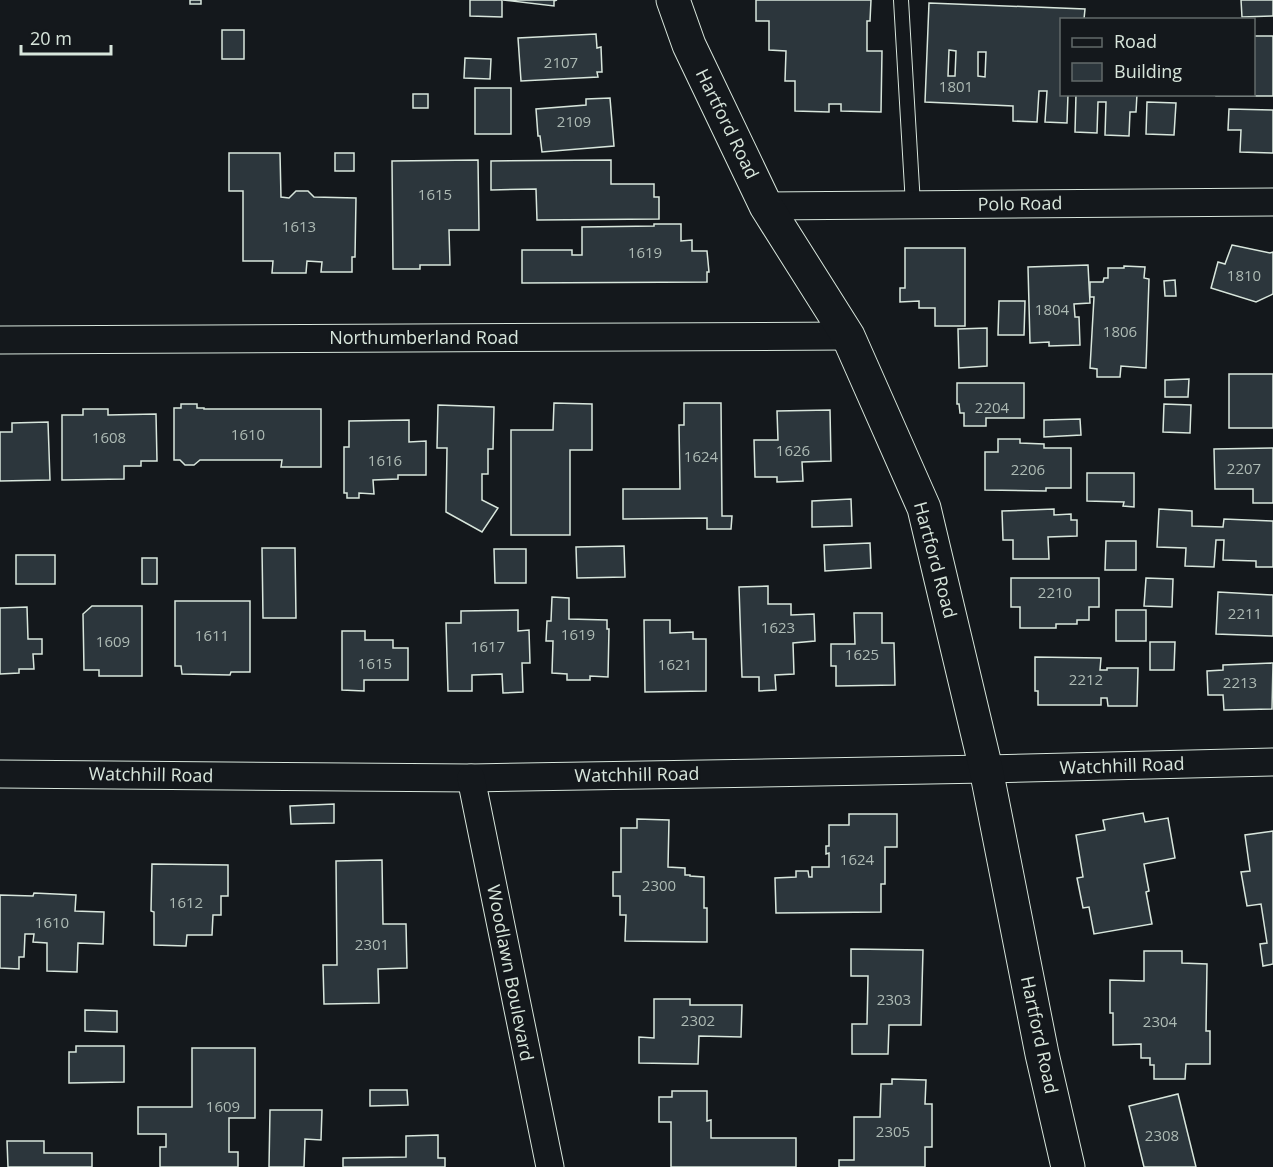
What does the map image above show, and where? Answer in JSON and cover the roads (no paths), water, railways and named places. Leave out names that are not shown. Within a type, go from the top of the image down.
[{"type":"street","name":"Hartford Road","points":[[673,0],[689,45],[766,207],[848,336],[924,508],[986,769],[1042,1054],[1068,1167]]},
{"type":"street","name":"Polo Road","points":[[766,207],[1273,202]]},
{"type":"street","name":"Northumberland Road","points":[[0,340],[848,336]]},
{"type":"street","name":"Watchhill Road","points":[[0,774],[471,778],[1273,762]]},
{"type":"street","name":"Woodlawn Boulevard","points":[[471,778],[550,1167]]},
{"type":"lane","points":[[901,0],[913,205]]}]
